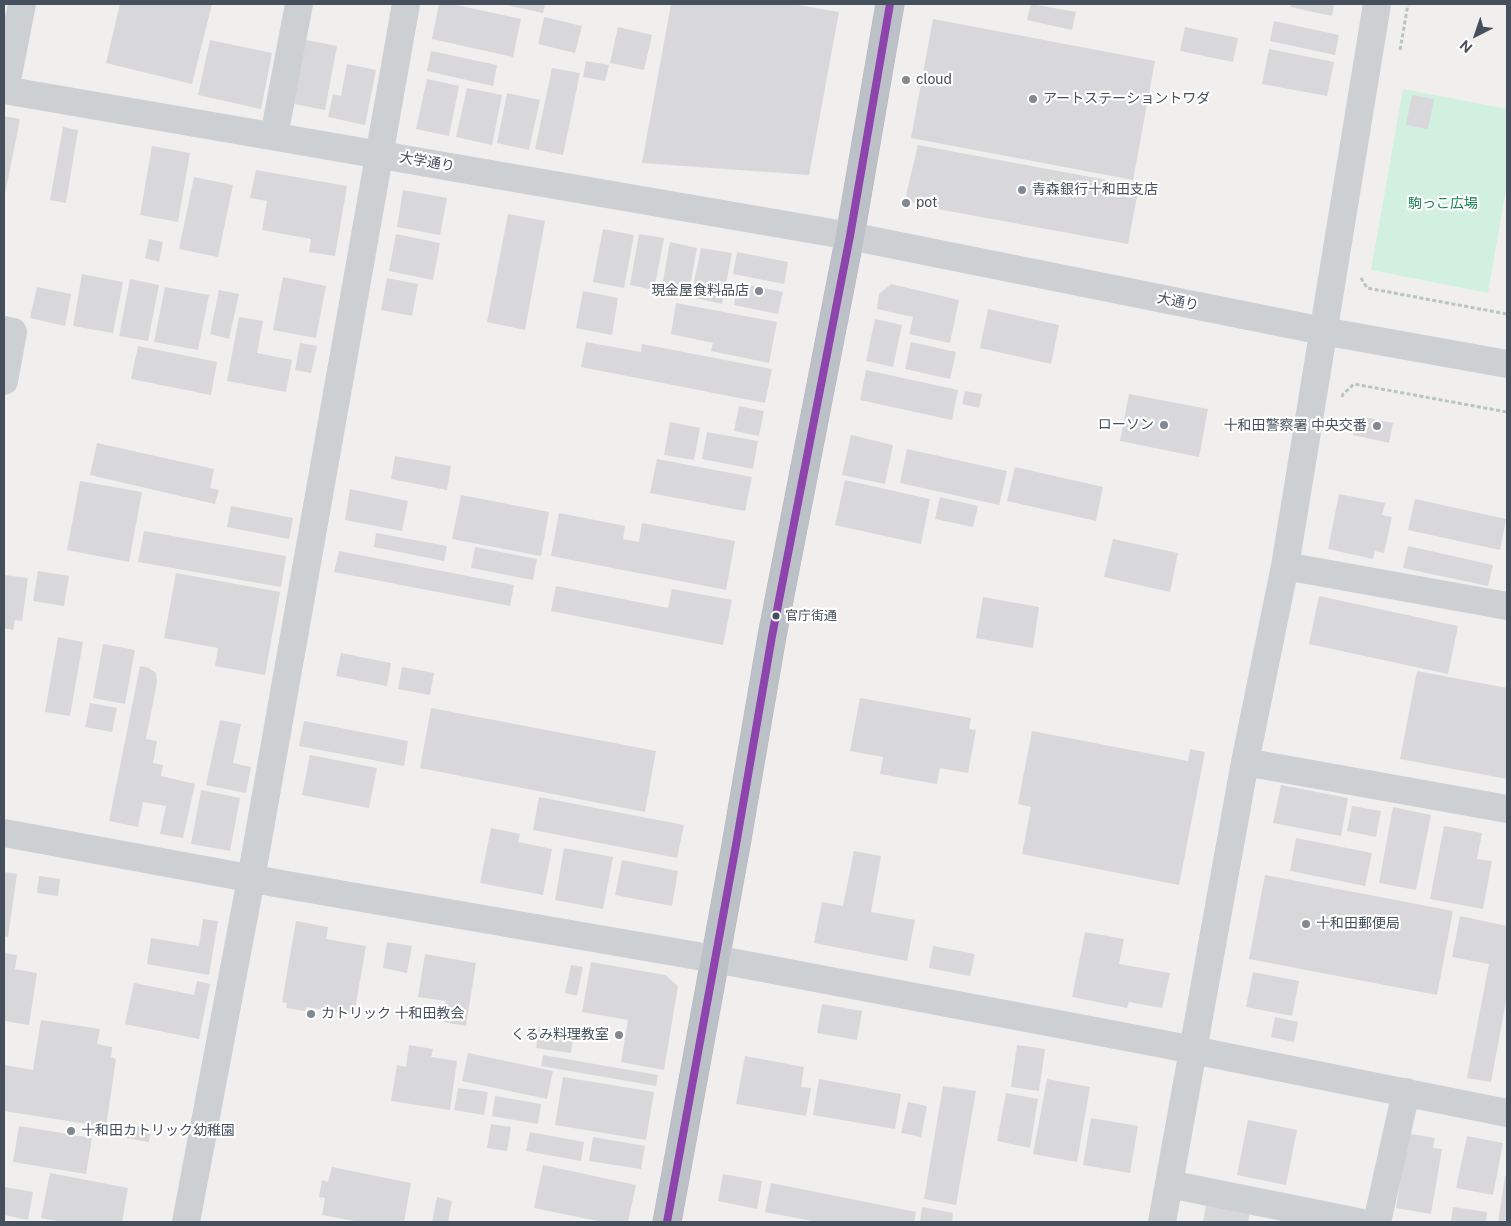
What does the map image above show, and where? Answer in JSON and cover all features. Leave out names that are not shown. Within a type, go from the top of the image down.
[{"type":"highway","points":[[667,1222],[772,636],[850,236],[890,4]]},
{"type":"street","points":[[4,90],[22,4]]},
{"type":"street","points":[[274,136],[299,4]]},
{"type":"street","points":[[186,1222],[251,879],[406,4]]},
{"type":"street","points":[[1162,1222],[1245,762],[1285,566],[1377,4]]},
{"type":"street","name":"大学通り","points":[[4,90],[850,236]]},
{"type":"street","name":"大通り","points":[[850,236],[1323,331],[1507,364]]},
{"type":"street","points":[[4,330],[13,332],[4,381]]},
{"type":"street","points":[[1285,566],[1507,606]]},
{"type":"street","points":[[1245,762],[1507,809]]},
{"type":"street","points":[[4,833],[251,879],[715,959],[1194,1050],[1507,1113]]},
{"type":"street","points":[[1377,1222],[1406,1092]]},
{"type":"street","points":[[1169,1184],[1358,1222]]},
{"type":"path","points":[[1399,52],[1408,4]]},
{"type":"path","points":[[1357,272],[1367,288],[1507,314]]},
{"type":"green space","name":"駒っこ広場","points":[[1403,89],[1507,109],[1507,183],[1488,293],[1371,270]]},
{"type":"building","points":[[120,4],[212,4],[192,84],[106,63]]},
{"type":"building","points":[[439,4],[452,4],[521,19],[513,57],[432,39]]},
{"type":"building","points":[[502,4],[545,4],[543,13]]},
{"type":"building","points":[[671,4],[792,4],[839,12],[809,175],[642,163]]},
{"type":"building","points":[[1031,4],[1076,12],[1072,30],[1027,20]]},
{"type":"building","points":[[1291,4],[1334,4],[1332,16],[1290,7]]},
{"type":"building","points":[[544,17],[582,26],[575,53],[538,44]]},
{"type":"building","name":"アートステーショントワダ","points":[[933,19],[1155,61],[1133,180],[911,138]]},
{"type":"building","points":[[1274,21],[1339,35],[1335,55],[1270,41]]},
{"type":"building","points":[[618,27],[652,35],[644,70],[610,63]]},
{"type":"building","points":[[1185,27],[1238,38],[1233,62],[1180,51]]},
{"type":"building","points":[[210,40],[272,53],[261,109],[198,95]]},
{"type":"building","points":[[306,40],[337,46],[325,110],[294,104]]},
{"type":"building","points":[[1269,49],[1334,62],[1327,96],[1262,84]]},
{"type":"building","points":[[431,51],[497,65],[493,86],[427,71]]},
{"type":"building","points":[[586,61],[609,65],[605,81],[583,77]]},
{"type":"building","points":[[347,64],[376,70],[365,125],[328,117],[333,94],[341,96]]},
{"type":"building","points":[[552,68],[580,73],[563,155],[535,149]]},
{"type":"building","points":[[427,79],[459,86],[449,136],[416,129]]},
{"type":"building","points":[[467,88],[502,95],[492,145],[456,137]]},
{"type":"building","points":[[507,93],[540,100],[529,150],[497,143]]},
{"type":"building","points":[[1412,95],[1434,99],[1428,129],[1406,125]]},
{"type":"building","points":[[4,116],[20,119],[5,194],[4,194]]},
{"type":"building","points":[[63,127],[78,130],[66,203],[50,200]]},
{"type":"building","name":"青森銀行十和田支店","points":[[918,145],[1139,186],[1128,244],[916,205],[906,195]]},
{"type":"building","points":[[152,146],[190,153],[178,222],[140,215]]},
{"type":"building","points":[[256,170],[347,186],[335,256],[309,252],[311,239],[262,230],[267,201],[250,198]]},
{"type":"building","points":[[194,177],[233,185],[218,257],[179,249]]},
{"type":"building","points":[[403,190],[447,198],[440,235],[397,227]]},
{"type":"building","points":[[508,214],[545,221],[525,330],[487,322]]},
{"type":"building","points":[[603,229],[634,235],[624,288],[593,282]]},
{"type":"building","points":[[396,234],[440,243],[433,280],[389,271]]},
{"type":"building","points":[[639,234],[664,238],[654,290],[630,285]]},
{"type":"building","points":[[149,239],[163,242],[159,262],[145,258]]},
{"type":"building","points":[[670,242],[697,248],[689,291],[662,286]]},
{"type":"building","points":[[701,248],[732,253],[722,304],[691,297]]},
{"type":"building","points":[[737,252],[788,262],[784,284],[733,274]]},
{"type":"building","points":[[82,274],[123,282],[113,333],[73,326]]},
{"type":"building","points":[[283,277],[326,286],[316,338],[273,330]]},
{"type":"building","points":[[387,278],[418,284],[412,316],[381,310]]},
{"type":"building","points":[[130,279],[159,285],[148,341],[119,336]]},
{"type":"building","points":[[738,283],[783,292],[778,314],[734,305]]},
{"type":"building","points":[[891,284],[959,300],[950,343],[909,334],[913,317],[877,309],[879,294]]},
{"type":"building","points":[[37,287],[71,294],[65,326],[30,318]]},
{"type":"building","points":[[165,287],[209,295],[198,350],[154,342]]},
{"type":"building","points":[[219,290],[239,294],[229,339],[210,334]]},
{"type":"building","points":[[583,291],[618,298],[612,335],[576,328]]},
{"type":"building","points":[[676,303],[777,322],[769,363],[711,351],[713,343],[671,334]]},
{"type":"building","points":[[988,309],[1059,325],[1051,364],[980,348]]},
{"type":"building","points":[[239,317],[263,321],[257,353],[292,360],[286,392],[227,381]]},
{"type":"building","points":[[875,319],[902,325],[893,367],[866,361]]},
{"type":"building","points":[[586,342],[641,352],[642,344],[772,369],[765,403],[581,367]]},
{"type":"building","points":[[911,342],[956,352],[950,379],[905,369]]},
{"type":"building","points":[[300,343],[317,346],[311,373],[295,370]]},
{"type":"building","points":[[138,346],[217,362],[211,395],[131,379]]},
{"type":"building","points":[[866,370],[958,390],[952,420],[860,400]]},
{"type":"building","points":[[965,391],[982,394],[979,408],[962,404]]},
{"type":"building","name":"ローソン","points":[[1129,394],[1208,409],[1199,457],[1120,441]]},
{"type":"building","points":[[739,406],[764,411],[759,436],[734,431]]},
{"type":"building","points":[[1358,416],[1393,423],[1389,443],[1353,435]]},
{"type":"building","points":[[670,422],[700,428],[694,460],[664,455]]},
{"type":"building","points":[[707,432],[758,441],[753,469],[702,459]]},
{"type":"building","points":[[851,435],[893,445],[885,484],[842,475]]},
{"type":"building","points":[[97,443],[214,469],[210,488],[219,490],[215,504],[90,475]]},
{"type":"building","points":[[907,449],[1007,471],[999,505],[900,483]]},
{"type":"building","points":[[395,456],[451,466],[447,490],[391,479]]},
{"type":"building","points":[[657,459],[752,477],[745,511],[650,493]]},
{"type":"building","points":[[1015,467],[1103,487],[1096,521],[1007,501]]},
{"type":"building","points":[[845,480],[930,499],[921,544],[835,525]]},
{"type":"building","points":[[80,481],[142,492],[129,562],[67,550]]},
{"type":"building","points":[[350,489],[408,501],[402,531],[345,520]]},
{"type":"building","points":[[1339,494],[1385,503],[1382,515],[1392,517],[1384,553],[1375,551],[1373,559],[1328,549]]},
{"type":"building","points":[[461,495],[549,512],[541,556],[452,539]]},
{"type":"building","points":[[940,497],[978,506],[973,527],[935,519]]},
{"type":"building","points":[[1415,499],[1506,519],[1500,550],[1408,530]]},
{"type":"building","points":[[231,506],[293,518],[289,539],[227,527]]},
{"type":"building","points":[[559,513],[625,526],[623,539],[639,542],[642,523],[735,541],[726,590],[551,556]]},
{"type":"building","points":[[144,531],[286,556],[281,587],[138,562]]},
{"type":"building","points":[[376,533],[447,546],[444,561],[374,547]]},
{"type":"building","points":[[1113,539],[1178,553],[1170,592],[1104,577]]},
{"type":"building","points":[[1408,546],[1493,565],[1488,586],[1403,568]]},
{"type":"building","points":[[475,547],[537,559],[533,580],[471,568]]},
{"type":"building","points":[[339,551],[514,585],[510,606],[334,572]]},
{"type":"building","points":[[38,571],[69,576],[64,606],[33,601]]},
{"type":"building","points":[[176,573],[280,592],[265,675],[215,666],[218,648],[164,638]]},
{"type":"building","points":[[4,575],[28,578],[22,621],[15,620],[13,630],[4,628]]},
{"type":"building","points":[[556,586],[668,608],[672,589],[732,600],[723,645],[551,611]]},
{"type":"building","points":[[1319,596],[1458,626],[1448,674],[1309,644]]},
{"type":"building","points":[[983,597],[1039,607],[1033,648],[976,638]]},
{"type":"building","points":[[58,637],[83,642],[70,716],[45,712]]},
{"type":"building","points":[[103,644],[135,650],[125,704],[93,698]]},
{"type":"building","points":[[341,653],[391,663],[387,686],[336,676]]},
{"type":"building","points":[[140,666],[149,668],[156,673],[157,682],[146,739],[157,741],[153,763],[163,765],[161,776],[195,784],[183,838],[160,834],[166,806],[143,802],[138,827],[109,821]]},
{"type":"building","points":[[402,667],[434,673],[430,695],[398,689]]},
{"type":"building","points":[[1417,671],[1507,688],[1507,779],[1400,759]]},
{"type":"building","points":[[860,698],[971,718],[969,729],[976,730],[968,773],[940,768],[937,784],[880,774],[883,757],[850,751]]},
{"type":"building","points":[[90,703],[117,708],[112,732],[85,727]]},
{"type":"building","points":[[431,708],[656,751],[645,812],[420,768]]},
{"type":"building","points":[[220,720],[241,724],[233,763],[251,767],[246,793],[206,785]]},
{"type":"building","points":[[304,721],[408,741],[404,766],[299,746]]},
{"type":"building","points":[[1032,731],[1188,761],[1190,749],[1205,752],[1179,885],[1022,854],[1031,807],[1018,804]]},
{"type":"building","points":[[310,755],[377,768],[369,808],[302,795]]},
{"type":"building","points":[[1281,785],[1348,798],[1341,836],[1273,823]]},
{"type":"building","points":[[201,790],[240,798],[230,851],[191,844]]},
{"type":"building","points":[[539,797],[684,825],[677,858],[533,830]]},
{"type":"building","points":[[1352,806],[1381,811],[1376,837],[1347,831]]},
{"type":"building","points":[[1393,807],[1431,815],[1416,890],[1379,883]]},
{"type":"building","points":[[1444,826],[1482,833],[1477,859],[1492,861],[1483,909],[1430,899]]},
{"type":"building","points":[[491,828],[520,834],[518,842],[552,849],[543,895],[480,883]]},
{"type":"building","points":[[1296,838],[1372,853],[1365,886],[1290,871]]},
{"type":"building","points":[[564,848],[613,857],[603,909],[555,900]]},
{"type":"building","points":[[854,851],[881,856],[871,912],[915,920],[907,961],[814,943],[822,902],[843,906]]},
{"type":"building","points":[[622,860],[678,871],[672,906],[615,895]]},
{"type":"building","points":[[4,872],[17,874],[8,937],[4,936]]},
{"type":"building","points":[[1265,875],[1453,911],[1437,995],[1249,959]]},
{"type":"building","points":[[39,876],[60,879],[58,896],[37,893]]},
{"type":"building","points":[[1460,916],[1507,926],[1507,996],[1491,1082],[1467,1078],[1489,964],[1452,957]]},
{"type":"building","points":[[203,919],[218,921],[209,975],[147,964],[151,938],[199,946]]},
{"type":"building","points":[[296,921],[328,927],[326,939],[366,946],[354,1015],[306,1007],[305,1011],[286,1008],[287,1003],[282,1002]]},
{"type":"building","points":[[1085,932],[1124,939],[1119,964],[1170,973],[1162,1008],[1129,1002],[1127,1008],[1072,997]]},
{"type":"building","points":[[387,942],[412,946],[407,973],[383,968]]},
{"type":"building","points":[[933,946],[975,954],[970,976],[929,968]]},
{"type":"building","points":[[4,953],[17,955],[15,969],[37,973],[29,1025],[4,1021]]},
{"type":"building","points":[[425,954],[476,963],[466,1026],[443,1022],[446,1001],[418,997]]},
{"type":"building","points":[[591,962],[665,975],[678,986],[664,1070],[621,1062],[628,1020],[582,1012]]},
{"type":"building","points":[[571,965],[583,967],[577,996],[565,993]]},
{"type":"building","points":[[1253,972],[1299,981],[1292,1016],[1246,1007]]},
{"type":"building","points":[[197,981],[210,984],[199,1039],[125,1024],[134,983],[194,995]]},
{"type":"building","points":[[822,1004],[862,1011],[857,1040],[817,1033]]},
{"type":"building","points":[[1275,1017],[1298,1022],[1294,1042],[1271,1037]]},
{"type":"building","points":[[41,1020],[100,1029],[97,1044],[112,1047],[111,1057],[116,1059],[106,1127],[4,1111],[4,1065],[33,1070]]},
{"type":"building","points":[[539,1027],[574,1032],[571,1053],[536,1048]]},
{"type":"building","points":[[409,1045],[433,1049],[431,1057],[457,1061],[450,1110],[391,1101],[397,1065],[406,1067]]},
{"type":"building","points":[[1017,1045],[1045,1049],[1039,1091],[1011,1087]]},
{"type":"building","points":[[468,1053],[553,1071],[547,1099],[462,1081]]},
{"type":"building","points":[[543,1055],[658,1075],[656,1086],[541,1066]]},
{"type":"building","points":[[745,1056],[804,1067],[801,1087],[811,1088],[806,1116],[736,1104]]},
{"type":"building","points":[[563,1077],[654,1092],[646,1140],[555,1125]]},
{"type":"building","points":[[819,1079],[901,1094],[895,1129],[813,1115]]},
{"type":"building","points":[[1047,1079],[1090,1087],[1077,1162],[1033,1154]]},
{"type":"building","points":[[943,1086],[976,1091],[956,1205],[924,1199]]},
{"type":"building","points":[[458,1088],[488,1092],[484,1115],[454,1110]]},
{"type":"building","points":[[1006,1093],[1038,1099],[1030,1148],[997,1141]]},
{"type":"building","points":[[495,1096],[541,1104],[538,1124],[492,1116]]},
{"type":"building","points":[[908,1102],[927,1106],[921,1137],[901,1133]]},
{"type":"building","points":[[1091,1118],[1138,1126],[1130,1173],[1083,1165]]},
{"type":"building","points":[[1248,1120],[1297,1130],[1286,1185],[1237,1175]]},
{"type":"building","points":[[491,1124],[511,1127],[507,1151],[487,1148]]},
{"type":"building","points":[[129,1125],[151,1128],[149,1142],[126,1138]]},
{"type":"building","points":[[19,1126],[92,1138],[86,1174],[13,1162]]},
{"type":"building","points":[[530,1132],[584,1142],[581,1161],[526,1151]]},
{"type":"building","points":[[1406,1133],[1435,1138],[1433,1148],[1442,1149],[1431,1214],[1396,1208],[1405,1152]]},
{"type":"building","points":[[1467,1136],[1503,1143],[1493,1195],[1456,1188]]},
{"type":"building","points":[[593,1137],[645,1146],[641,1169],[589,1161]]},
{"type":"building","points":[[543,1165],[636,1185],[628,1222],[603,1222],[534,1208]]},
{"type":"building","points":[[332,1167],[411,1183],[404,1222],[360,1222],[322,1215],[325,1198],[319,1197],[322,1180],[328,1182]]},
{"type":"building","points":[[50,1173],[128,1188],[122,1222],[62,1222],[41,1218]]},
{"type":"building","points":[[723,1174],[762,1181],[757,1209],[718,1201]]},
{"type":"building","points":[[1505,1176],[1507,1177],[1507,1222],[1498,1222]]},
{"type":"building","points":[[771,1183],[916,1212],[914,1222],[817,1222],[765,1212]]},
{"type":"building","points":[[5,1187],[33,1192],[28,1220],[4,1215]]},
{"type":"building","points":[[437,1197],[452,1201],[448,1222],[432,1222]]},
{"type":"building","points":[[1206,1205],[1250,1212],[1248,1222],[1203,1222]]},
{"type":"building","points":[[922,1207],[953,1213],[952,1222],[920,1222]]},
{"type":"building","points":[[1453,1207],[1487,1212],[1486,1222],[1451,1222]]},
{"type":"transit line","points":[[667,1222],[772,636],[850,236],[890,4]]},
{"type":"place","name":"cloud","points":[[906,80]]},
{"type":"place","name":"アートステーショントワダ","points":[[1033,99]]},
{"type":"place","name":"青森銀行十和田支店","points":[[1022,190]]},
{"type":"place","name":"pot","points":[[906,203]]},
{"type":"place","name":"現金屋食料品店","points":[[759,291]]},
{"type":"place","name":"ローソン","points":[[1164,425]]},
{"type":"place","name":"十和田警察署 中央交番","points":[[1377,426]]},
{"type":"place","name":"官庁街通","points":[[776,616]]},
{"type":"place","name":"十和田郵便局","points":[[1306,924]]},
{"type":"place","name":"カトリック 十和田教会","points":[[311,1014]]},
{"type":"place","name":"くるみ料理教室","points":[[619,1035]]},
{"type":"place","name":"十和田カトリック幼稚園","points":[[71,1131]]}]
